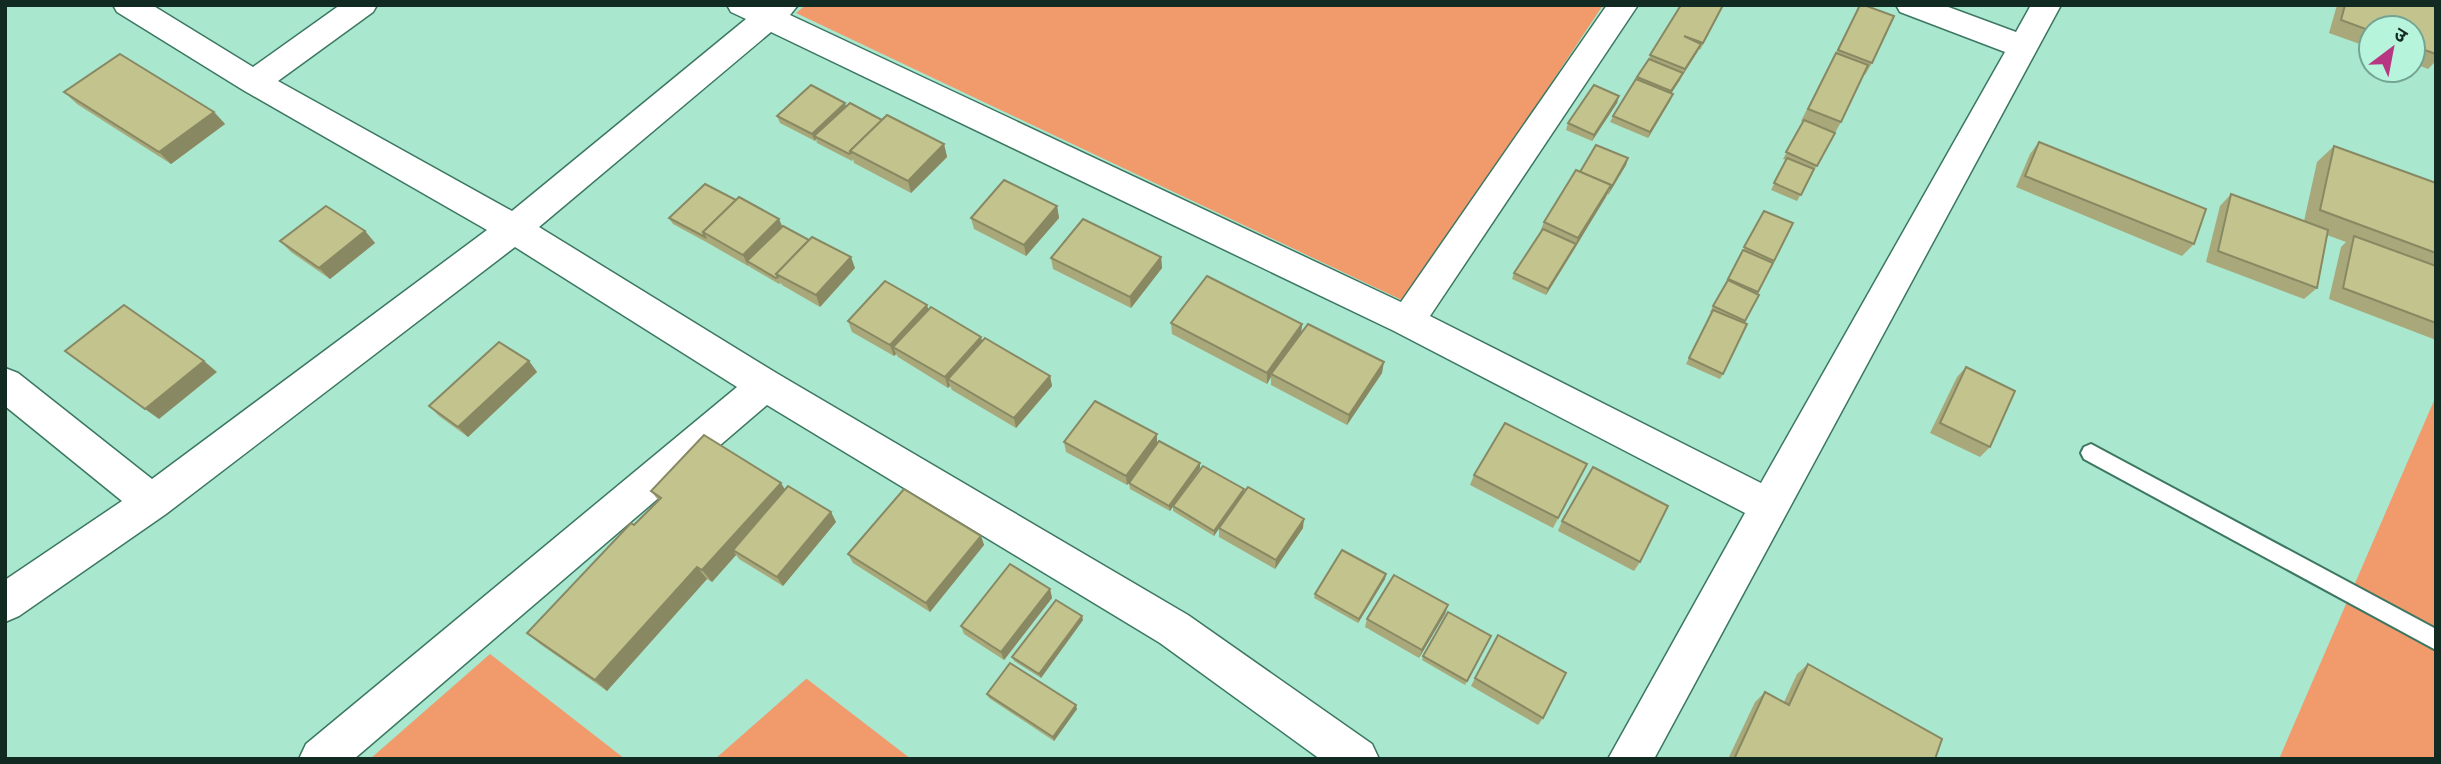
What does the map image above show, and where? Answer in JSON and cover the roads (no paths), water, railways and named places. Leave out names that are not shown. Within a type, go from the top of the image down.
[{"type":"street","points":[[128,5],[254,82],[514,229],[765,384],[1174,629],[1357,759]]},
{"type":"street","points":[[254,82],[362,5]]},
{"type":"street","points":[[1407,321],[1623,5]]},
{"type":"street","points":[[1911,5],[2021,46]]},
{"type":"street","points":[[1630,759],[2046,5]]},
{"type":"street","points":[[5,603],[152,502],[514,229],[764,10],[1407,321],[1768,506]]},
{"type":"street","points":[[5,384],[152,502]]},
{"type":"street","points":[[321,759],[765,384]]},
{"type":"lane","points":[[2091,453],[2436,640]]}]
